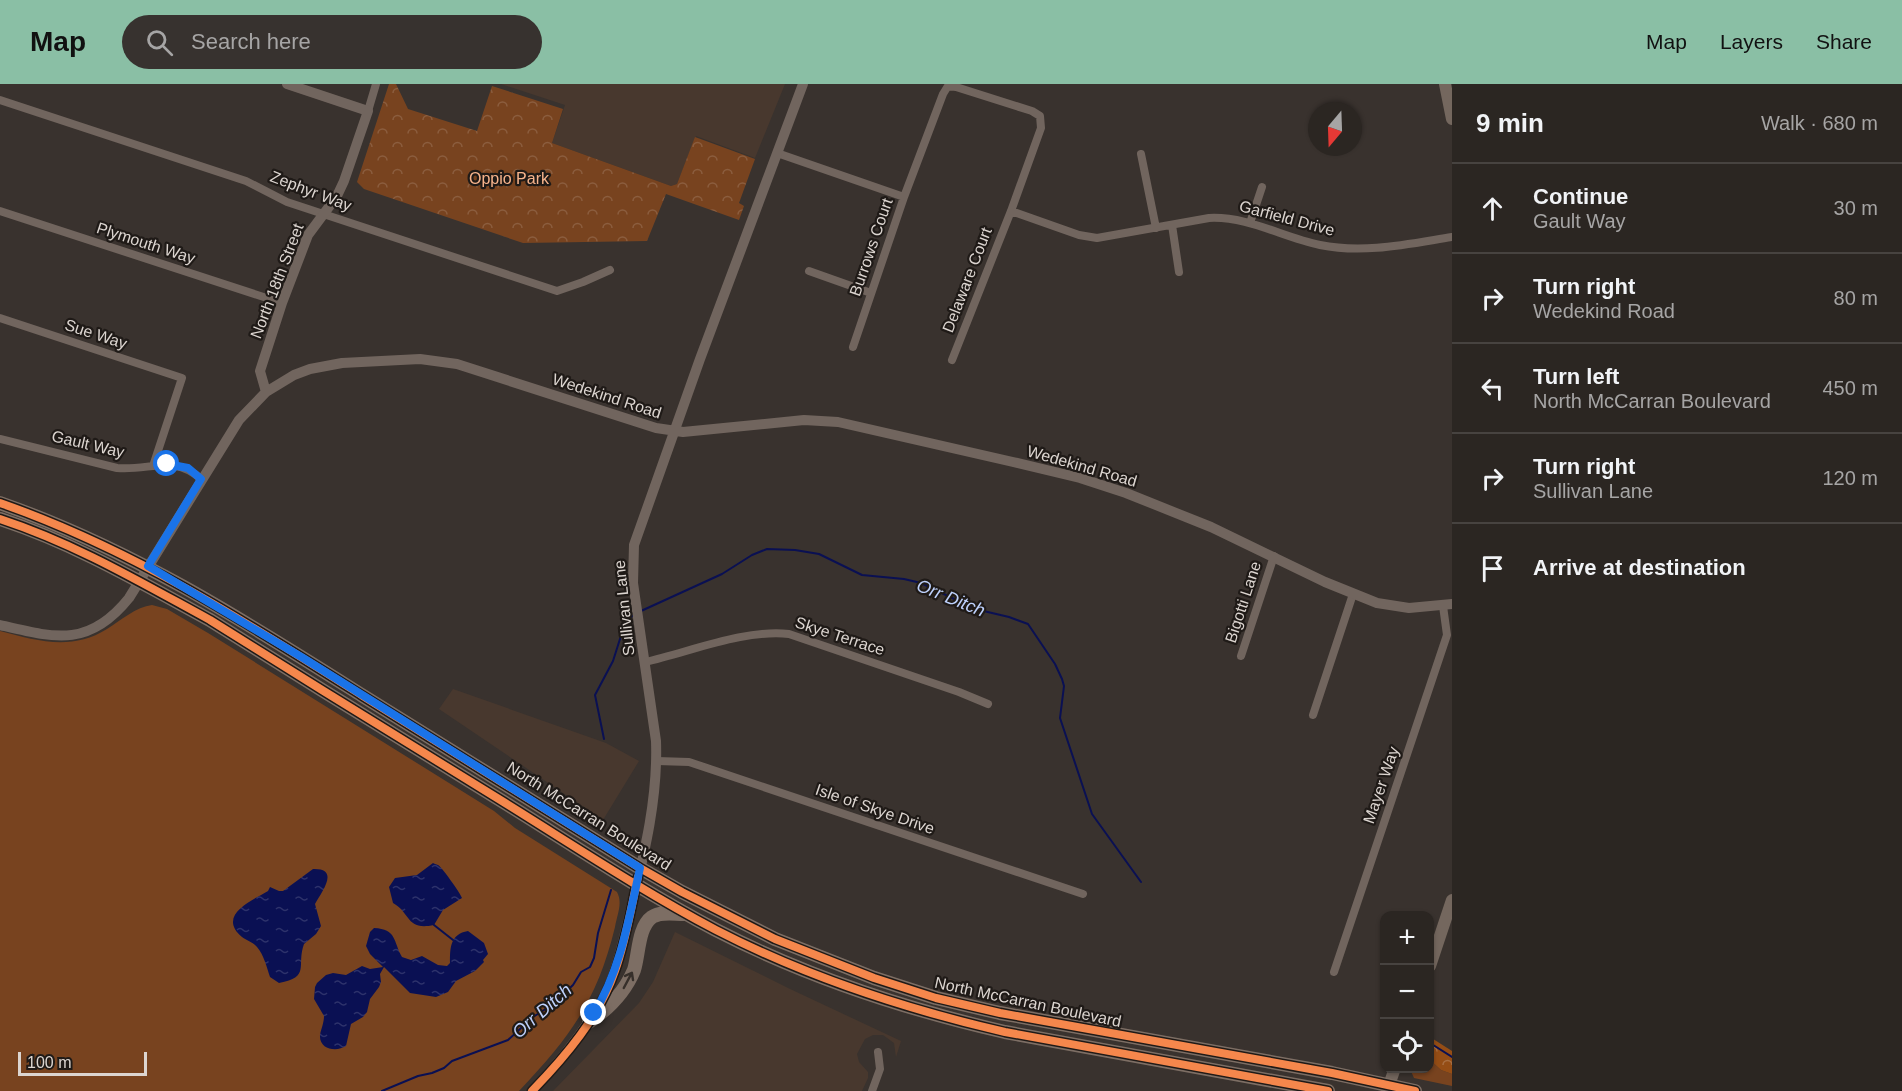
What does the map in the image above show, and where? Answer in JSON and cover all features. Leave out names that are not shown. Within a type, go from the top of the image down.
[{"type":"main road","points":[[1445,84],[1452,119]]},
{"type":"main road","name":"North McCarran Boulevard","points":[[0,503],[75,532],[148,566],[303,658],[640,868],[775,939],[874,978],[936,998],[1000,1013],[1332,1073],[1387,1089],[1415,1091]]},
{"type":"main road","name":"North McCarran Boulevard","points":[[0,519],[50,537],[140,580],[210,620],[687,914],[820,977],[921,1011],[1005,1032],[1321,1090]]},
{"type":"main road","points":[[1430,965],[1452,900]]},
{"type":"main road","points":[[588,1022],[606,1010],[625,986],[633,970],[643,930],[649,920],[659,914],[687,914]]},
{"type":"main road","points":[[1387,1089],[1393,1073]]},
{"type":"street","points":[[287,84],[368,111]]},
{"type":"street","name":"North 18th Street","points":[[266,392],[260,370],[282,303],[308,235],[344,181],[376,84]]},
{"type":"street","name":"Sullivan Lane","points":[[532,1091],[565,1056],[601,1001],[615,972],[652,813],[657,760],[633,583],[634,545],[803,84]]},
{"type":"street","name":"Burrows Court","points":[[853,347],[904,197],[948,86],[1032,111],[1040,116],[1041,128],[1011,211]]},
{"type":"street","name":"Zephyr Way","points":[[0,100],[246,180],[281,199],[557,291],[610,270]]},
{"type":"street","points":[[777,153],[904,197]]},
{"type":"street","points":[[1141,154],[1156,228]]},
{"type":"street","points":[[1251,223],[1262,188]]},
{"type":"street","name":"Plymouth Way","points":[[0,211],[282,303]]},
{"type":"street","name":"Garfield Drive","points":[[1011,211],[1086,237],[1105,238],[1224,217],[1251,223],[1315,244],[1356,249],[1374,249],[1452,237]]},
{"type":"street","name":"Delaware Court","points":[[952,360],[1011,211]]},
{"type":"street","points":[[1172,225],[1179,272]]},
{"type":"street","points":[[810,271],[871,293]]},
{"type":"street","name":"Sue Way","points":[[0,318],[182,378],[153,466]]},
{"type":"street","name":"Wedekind Road","points":[[0,625],[40,635],[76,635],[110,618],[129,598],[239,420],[266,392],[294,375],[326,365],[420,359],[439,360],[490,374],[656,429],[692,432],[804,420],[838,422],[1013,462],[1126,493],[1190,518],[1377,603],[1410,608],[1447,605]]},
{"type":"street","name":"Gault Way","points":[[0,439],[117,468],[176,465],[188,468],[201,479]]},
{"type":"street","name":"Bigotti Lane","points":[[1241,656],[1274,556]]},
{"type":"street","points":[[1313,715],[1353,594]]},
{"type":"street","name":"Mayer Way","points":[[1334,972],[1447,635],[1447,605]]},
{"type":"street","name":"Skye Terrace","points":[[645,662],[746,636],[764,633],[789,634],[988,704]]},
{"type":"street","name":"Isle of Skye Drive","points":[[657,760],[689,762],[1083,894]]},
{"type":"street","points":[[872,1091],[880,1069],[878,1052]]},
{"type":"shaded area","points":[[501,84],[785,84],[755,158],[696,136],[677,184],[671,186],[552,143],[565,105]]},
{"type":"shaded area","points":[[453,689],[606,743],[639,761],[603,820],[439,709]]},
{"type":"shaded area","points":[[675,932],[901,1041],[896,1057],[894,1043],[883,1035],[873,1035],[865,1039],[857,1054],[859,1062],[868,1072],[868,1078],[862,1091],[553,1091],[639,1003],[653,982]]},
{"type":"green space","name":"Oppio Park","points":[[389,84],[396,84],[408,109],[477,131],[492,86],[563,109],[552,143],[671,186],[677,184],[695,137],[755,159],[739,203],[744,206],[739,220],[666,194],[647,241],[523,243],[364,189],[357,182]]},
{"type":"green space","points":[[152,605],[167,609],[208,633],[494,811],[515,828],[617,892],[620,905],[615,927],[600,976],[590,997],[567,1035],[519,1091],[0,1091],[0,631],[41,641],[81,640],[107,629],[134,611]]},
{"type":"green space","points":[[1434,1040],[1452,1051],[1452,1074],[1441,1070],[1434,1064]]},
{"type":"green space","points":[[1434,1064],[1441,1070],[1452,1074],[1452,1086],[1414,1078],[1412,1073],[1434,1073]]},
{"type":"water","points":[[433,863],[443,870],[462,898],[443,910],[434,925],[418,926],[393,903],[389,887],[395,878],[417,875]]},
{"type":"water","points":[[313,869],[326,872],[328,877],[315,904],[321,926],[316,934],[304,944],[299,974],[289,981],[279,983],[270,977],[257,947],[235,929],[233,922],[235,915],[246,904],[268,891],[270,887],[283,891]]},
{"type":"water","points":[[374,928],[391,933],[402,957],[411,960],[422,956],[438,965],[447,966],[450,963],[454,938],[468,931],[484,943],[488,954],[475,971],[456,981],[448,992],[436,997],[410,993],[384,967],[380,974],[381,982],[370,999],[367,1012],[351,1024],[346,1046],[338,1049],[325,1047],[320,1040],[324,1016],[314,999],[315,987],[326,975],[333,973],[346,975],[362,966],[370,969],[383,967],[370,954],[366,946],[370,932]]},
{"type":"waterway","name":"Orr Ditch","points":[[641,611],[722,574],[752,555],[767,549],[819,554],[862,575],[921,583],[975,609],[1028,624],[1055,664],[1062,679],[1064,686],[1060,718],[1092,814],[1141,882]]},
{"type":"waterway","name":"Orr Ditch","points":[[604,739],[595,695],[613,661],[626,620],[634,615]]},
{"type":"waterway","name":"Orr Ditch","points":[[382,1091],[418,1076],[432,1073],[444,1068],[452,1061],[508,1040],[533,1017],[552,1005],[573,985],[581,972],[590,967],[611,890]]},
{"type":"waterway","points":[[434,925],[453,940]]},
{"type":"waterway","name":"Orr Ditch","points":[[1434,1046],[1452,1057]]},
{"type":"cycle path","points":[[0,503],[96,542],[187,589],[275,641],[640,868],[775,939],[874,978],[936,998],[1000,1013],[1332,1073],[1415,1091]]},
{"type":"cycle path","points":[[0,519],[81,552],[210,620],[634,884],[716,930],[785,963],[894,1002],[1005,1032],[1328,1091]]},
{"type":"cycle path","points":[[532,1091],[580,1035],[608,988],[622,948],[638,877]]},
{"type":"route","points":[[167,464],[188,468],[201,479],[148,566],[406,721],[640,868],[615,972],[594,1013]]}]
